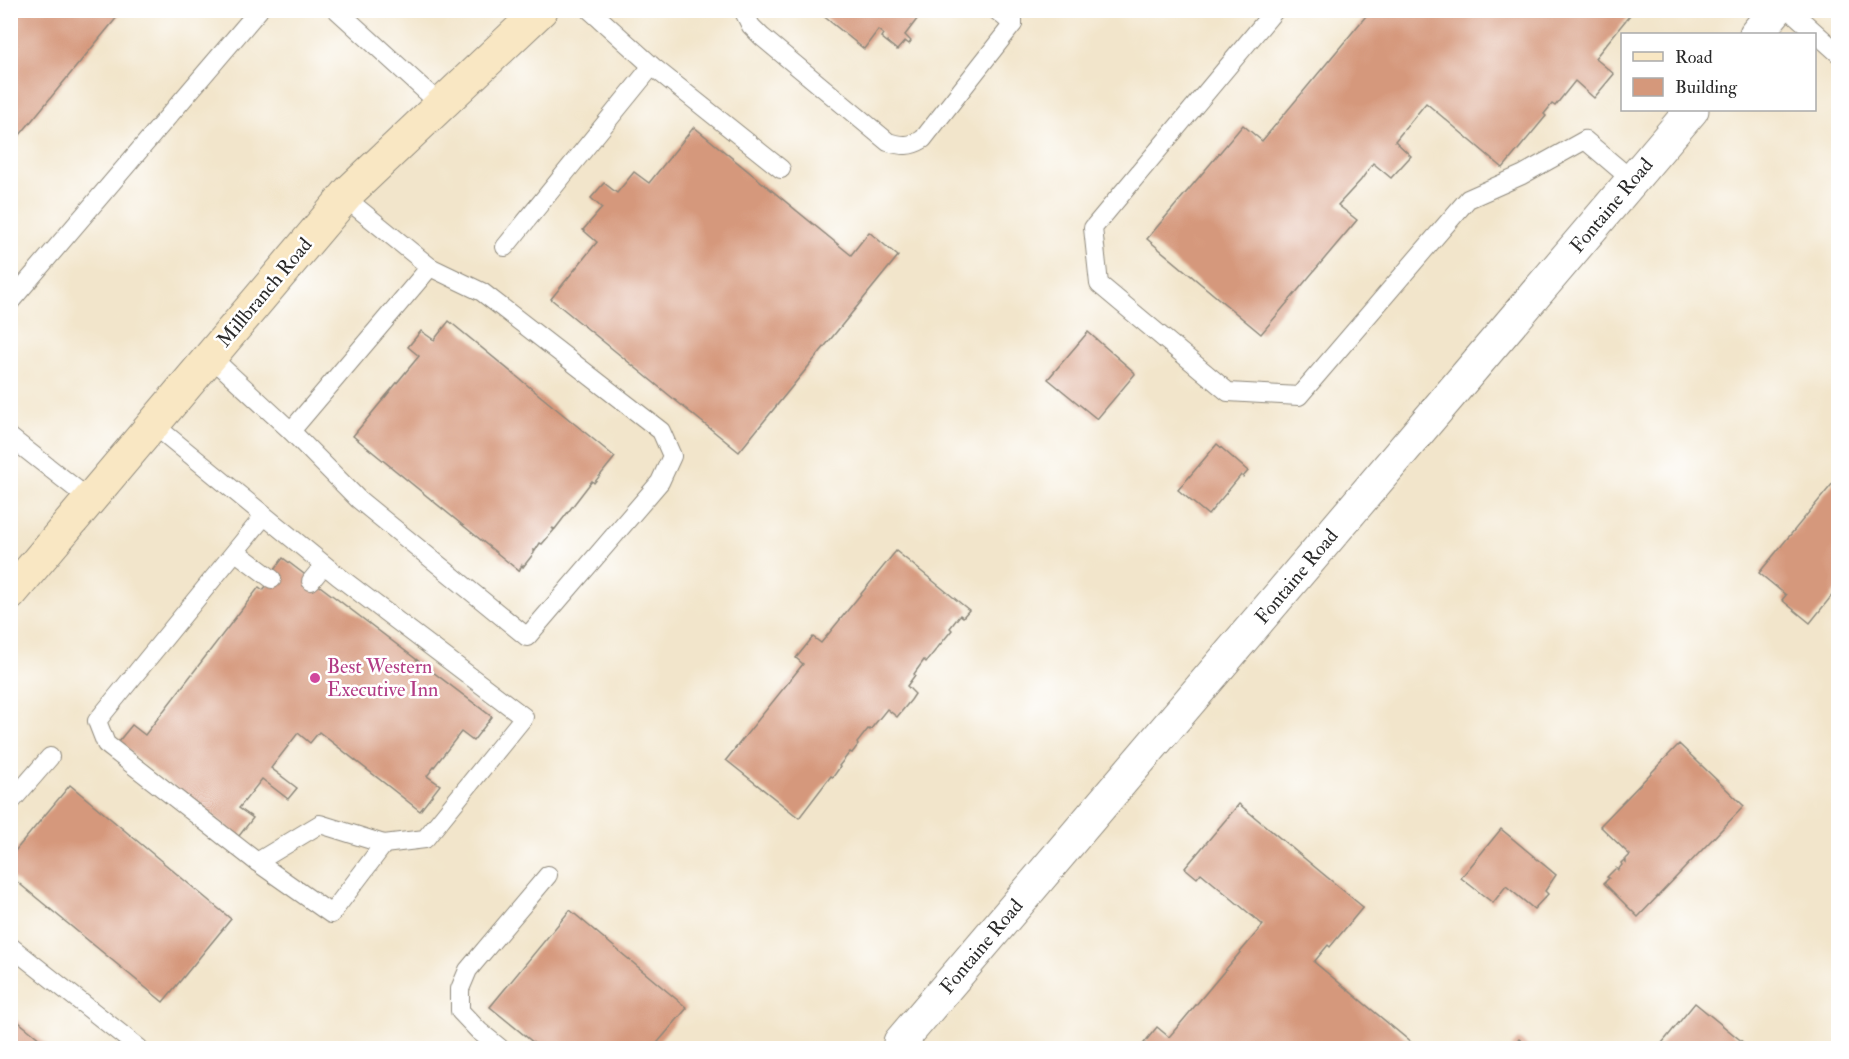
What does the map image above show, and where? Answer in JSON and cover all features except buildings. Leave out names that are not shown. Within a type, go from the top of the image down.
[{"type":"main road","name":"Millbranch Road","points":[[10,594],[344,197],[541,10]]},
{"type":"street","points":[[1757,33],[1776,10]]},
{"type":"street","name":"Fontaine Road","points":[[900,1042],[1691,111]]},
{"type":"lane","points":[[10,302],[259,10]]},
{"type":"lane","points":[[337,10],[441,105]]},
{"type":"lane","points":[[590,10],[652,66],[781,169]]},
{"type":"lane","points":[[743,10],[751,26],[762,37],[888,142],[902,146],[914,145],[923,139],[1013,17],[996,10]]},
{"type":"lane","points":[[1275,10],[1093,228],[1099,284],[1228,392],[1299,396],[1468,199],[1522,175],[1585,141],[1632,180]]},
{"type":"lane","points":[[1790,10],[1839,53]]},
{"type":"lane","points":[[505,247],[652,66]]},
{"type":"lane","points":[[210,356],[291,431],[358,499],[528,637],[660,482],[672,456],[661,431],[482,292],[430,267],[344,197]]},
{"type":"lane","points":[[291,431],[430,267]]},
{"type":"lane","points":[[153,424],[324,565],[524,717],[424,839],[384,844],[320,825],[257,862]]},
{"type":"lane","points":[[10,436],[89,499]]},
{"type":"lane","points":[[264,516],[97,721],[106,744],[257,862],[331,914],[384,844]]},
{"type":"lane","points":[[236,552],[272,579]]},
{"type":"lane","points":[[311,581],[324,565]]},
{"type":"lane","points":[[10,803],[50,757]]},
{"type":"lane","points":[[500,1048],[460,1011],[460,989],[468,970],[548,875]]},
{"type":"lane","points":[[10,946],[139,1048]]},
{"type":"place","name":"Best Western Executive Inn","points":[[315,678]]}]
